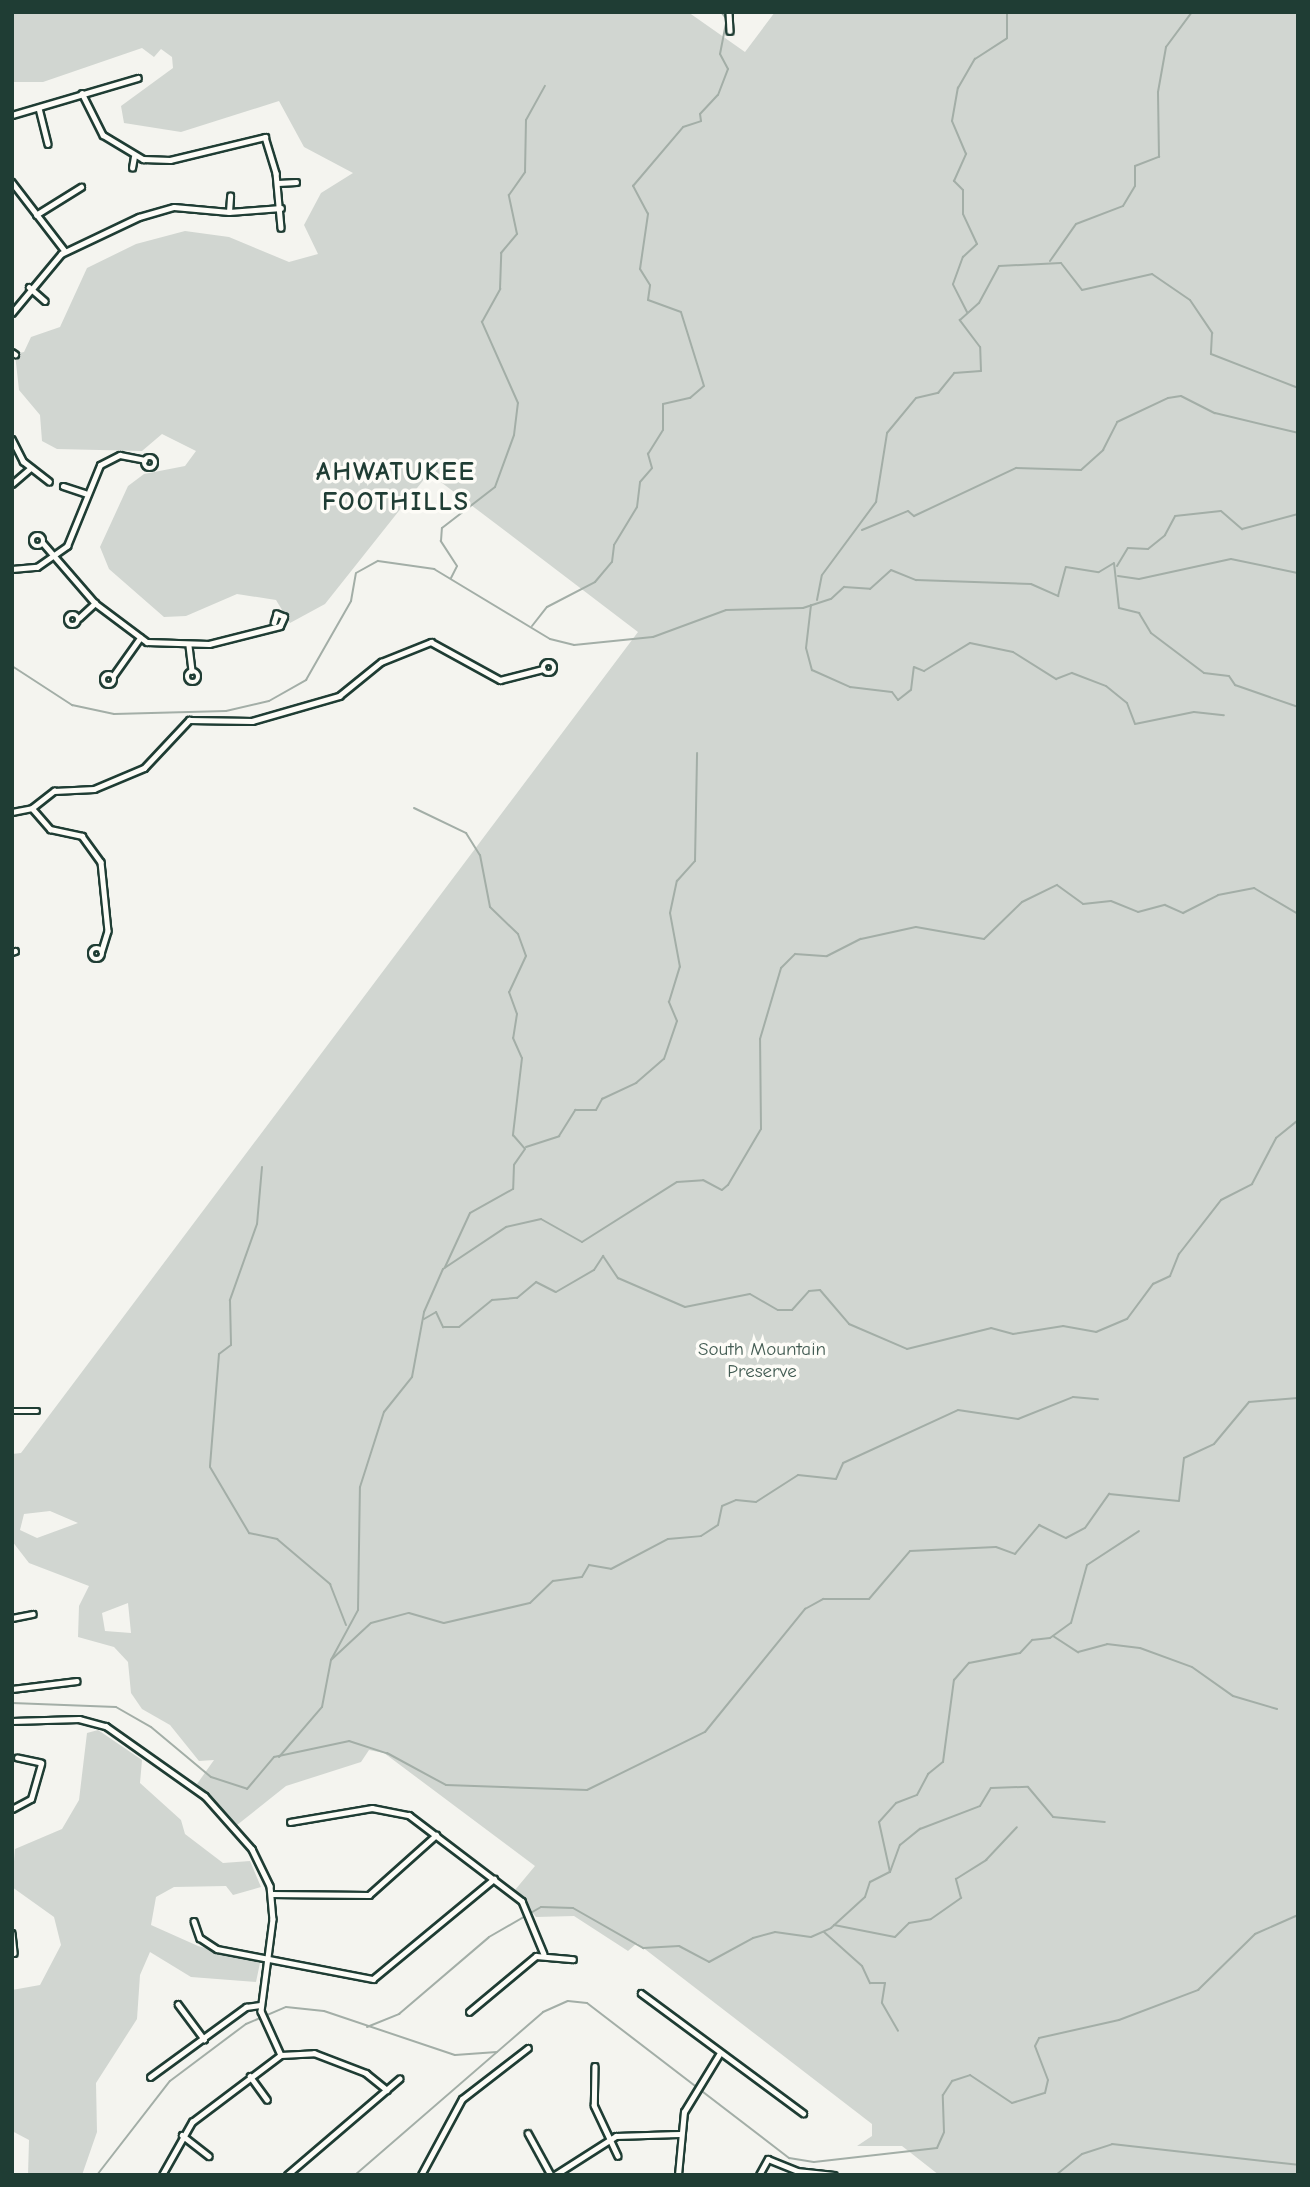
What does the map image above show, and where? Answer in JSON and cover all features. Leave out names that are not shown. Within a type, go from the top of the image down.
[{"type":"street","points":[[729,12],[730,31]]},
{"type":"street","points":[[12,115],[138,78]]},
{"type":"street","points":[[82,93],[97,129],[119,150],[134,157],[170,160],[265,137],[278,183],[281,228]]},
{"type":"street","points":[[39,108],[48,144]]},
{"type":"street","points":[[132,168],[134,157]]},
{"type":"street","points":[[12,182],[65,251]]},
{"type":"street","points":[[278,183],[296,182]]},
{"type":"street","points":[[36,215],[81,187]]},
{"type":"street","points":[[229,212],[230,196]]},
{"type":"street","points":[[12,313],[29,287],[65,251],[163,209],[229,212],[281,208]]},
{"type":"street","points":[[29,287],[45,300]]},
{"type":"street","points":[[12,439],[29,468],[49,481]]},
{"type":"street","points":[[12,569],[55,558],[74,536],[93,472],[109,459],[145,460]]},
{"type":"street","points":[[12,484],[29,468]]},
{"type":"street","points":[[63,486],[85,493]]},
{"type":"street","points":[[43,543],[95,603],[140,638],[163,647],[189,646],[274,623]]},
{"type":"street","points":[[79,618],[95,603]]},
{"type":"street","points":[[113,676],[140,638]]},
{"type":"street","points":[[12,812],[32,808],[54,791],[94,789],[144,768],[189,720],[252,721],[339,696],[381,662],[427,643],[446,645],[499,680],[543,669]]},
{"type":"street","points":[[189,646],[192,671]]},
{"type":"street","points":[[32,808],[50,829],[82,836],[101,862],[108,931],[102,950]]},
{"type":"street","points":[[12,1411],[37,1410]]},
{"type":"street","points":[[12,1618],[33,1614]]},
{"type":"street","points":[[12,1689],[77,1681]]},
{"type":"street","points":[[12,1721],[79,1719],[125,1737],[228,1822],[252,1849],[271,1895],[267,1959],[260,2008],[264,2023],[281,2055]]},
{"type":"street","points":[[12,1809],[31,1799],[41,1763],[18,1758]]},
{"type":"street","points":[[289,1822],[391,1808],[436,1835],[527,1908],[544,1954]]},
{"type":"street","points":[[271,1895],[369,1895],[436,1835]]},
{"type":"street","points":[[194,1921],[209,1946],[373,1979],[494,1879]]},
{"type":"street","points":[[12,1933],[14,1953]]},
{"type":"street","points":[[469,2012],[544,1954],[573,1959]]},
{"type":"street","points":[[642,1993],[803,2113]]},
{"type":"street","points":[[178,2004],[204,2039]]},
{"type":"street","points":[[150,2077],[246,2007],[260,2008]]},
{"type":"street","points":[[421,2175],[462,2099],[528,2048]]},
{"type":"street","points":[[162,2175],[182,2135],[250,2076],[281,2055],[314,2053],[366,2073],[387,2090]]},
{"type":"street","points":[[678,2175],[680,2134],[693,2091],[720,2053]]},
{"type":"street","points":[[595,2066],[592,2095],[618,2156]]},
{"type":"street","points":[[250,2076],[267,2099]]},
{"type":"street","points":[[287,2175],[400,2079]]},
{"type":"street","points":[[528,2133],[553,2175],[610,2138],[639,2131],[680,2134]]},
{"type":"street","points":[[182,2135],[208,2156]]},
{"type":"street","points":[[759,2175],[768,2158],[797,2171],[834,2175]]},
{"type":"green space","name":"South Mountain Preserve","points":[[12,12],[688,12],[745,52],[775,12],[1298,12],[1298,2175],[939,2175],[902,2146],[857,2146],[872,2136],[872,2124],[637,1943],[628,1951],[574,1916],[536,1917],[515,1890],[535,1866],[384,1753],[369,1750],[361,1762],[286,1786],[237,1825],[197,1784],[214,1760],[199,1761],[170,1725],[142,1709],[131,1693],[128,1662],[114,1647],[78,1637],[79,1606],[89,1586],[29,1563],[12,1541],[12,1454],[21,1453],[638,632],[429,473],[325,604],[290,623],[276,600],[237,594],[186,616],[164,617],[109,569],[100,547],[128,486],[144,474],[185,466],[196,451],[162,434],[142,451],[57,449],[42,441],[40,415],[19,390],[15,354],[24,352],[31,337],[60,327],[87,268],[136,244],[185,231],[229,237],[289,262],[318,254],[304,225],[321,193],[353,173],[304,147],[279,101],[181,132],[124,123],[121,106],[173,68],[172,57],[161,49],[154,57],[142,48],[43,82],[12,82]],"holes":[[[50,1511],[78,1523],[37,1538],[20,1530],[24,1514]],[[128,1603],[131,1633],[105,1631],[102,1613]]]},
{"type":"green space","points":[[98,1730],[142,1760],[140,1783],[181,1820],[185,1834],[223,1863],[250,1861],[261,1887],[233,1895],[226,1886],[174,1887],[156,1897],[151,1925],[198,1946],[260,1963],[256,1982],[191,1977],[150,1952],[140,1975],[137,2019],[96,2083],[97,2132],[82,2175],[28,2175],[29,2140],[12,2131],[12,1990],[40,1985],[61,1945],[54,1917],[12,1887],[15,1849],[62,1829],[79,1800],[87,1733]]},
{"type":"waterway","points":[[532,626],[547,607],[595,582],[612,562],[614,545],[637,507],[640,482],[652,468],[648,454],[663,430],[663,404],[690,398],[704,386],[681,312],[648,300],[650,285],[640,269],[648,214],[633,186],[683,127],[701,121],[700,114],[718,95],[728,69],[720,54],[727,19],[721,12]]},
{"type":"waterway","points":[[967,312],[953,284],[963,257],[977,244],[963,214],[963,190],[954,181],[966,154],[952,121],[958,88],[975,59],[1007,38],[1007,12]]},
{"type":"waterway","points":[[1050,261],[1076,224],[1123,206],[1135,186],[1135,166],[1159,157],[1158,92],[1166,47],[1192,12]]},
{"type":"waterway","points":[[451,578],[457,566],[441,541],[442,528],[495,487],[514,435],[518,403],[482,322],[500,289],[501,253],[517,234],[509,195],[525,172],[526,120],[545,86]]},
{"type":"waterway","points":[[817,600],[822,575],[876,502],[887,433],[916,398],[938,393],[954,373],[981,371],[980,347],[960,320],[979,303],[999,266],[1061,263],[1082,290],[1152,274],[1190,300],[1212,333],[1211,354],[1298,388]]},
{"type":"waterway","points":[[862,530],[908,511],[914,516],[1016,468],[1081,470],[1103,450],[1117,422],[1168,398],[1181,396],[1215,413],[1298,433]]},
{"type":"waterway","points":[[1117,566],[1128,548],[1148,549],[1165,535],[1175,516],[1221,511],[1242,529],[1298,514]]},
{"type":"waterway","points":[[1118,576],[1139,579],[1231,559],[1298,573]]},
{"type":"waterway","points":[[12,666],[72,705],[114,714],[226,711],[269,701],[306,680],[351,601],[356,573],[378,561],[434,569],[550,639],[574,645],[653,637],[726,610],[803,608],[831,599],[844,587],[870,589],[891,570],[916,580],[1031,584],[1058,596],[1066,567],[1099,572],[1114,563],[1119,608],[1139,613],[1151,633],[1204,673],[1229,676],[1235,685],[1298,707]]},
{"type":"waterway","points":[[811,605],[806,648],[812,670],[850,687],[892,692],[898,700],[911,690],[914,667],[924,671],[970,643],[1013,652],[1056,679],[1072,673],[1106,686],[1127,703],[1135,724],[1194,712],[1224,715]]},
{"type":"waterway","points":[[526,1147],[559,1136],[575,1110],[596,1110],[602,1099],[636,1083],[664,1059],[677,1021],[669,1002],[680,967],[670,913],[677,881],[695,861],[697,753]]},
{"type":"waterway","points":[[414,808],[466,833],[480,855],[490,907],[518,934],[526,956],[509,992],[517,1014],[513,1038],[522,1058],[513,1135],[525,1149],[514,1165],[513,1189],[470,1213],[445,1267]]},
{"type":"waterway","points":[[331,1660],[358,1610],[360,1487],[384,1412],[412,1377],[424,1312],[443,1269],[506,1227],[541,1219],[582,1242],[677,1182],[703,1180],[722,1190],[728,1185],[761,1129],[760,1039],[781,968],[795,954],[827,956],[861,939],[916,927],[984,939],[1022,902],[1057,885],[1083,904],[1111,901],[1138,912],[1165,905],[1183,913],[1218,895],[1254,888],[1298,914]]},
{"type":"waterway","points":[[424,1319],[436,1312],[443,1327],[459,1327],[492,1300],[517,1298],[536,1282],[556,1292],[594,1270],[603,1256],[618,1278],[685,1307],[750,1294],[778,1310],[792,1310],[809,1291],[820,1290],[849,1324],[907,1349],[991,1328],[1013,1334],[1063,1326],[1096,1332],[1127,1319],[1153,1284],[1170,1276],[1179,1254],[1221,1200],[1252,1184],[1276,1138],[1298,1120]]},
{"type":"waterway","points":[[262,1167],[257,1224],[230,1300],[231,1345],[219,1354],[210,1467],[249,1533],[277,1539],[330,1584],[346,1625]]},
{"type":"waterway","points":[[279,1757],[322,1707],[331,1660],[371,1623],[409,1613],[444,1623],[530,1603],[553,1581],[582,1577],[589,1565],[611,1569],[668,1539],[701,1536],[718,1525],[722,1506],[736,1500],[756,1502],[798,1475],[836,1479],[843,1463],[958,1410],[1018,1419],[1073,1397],[1098,1399]]},
{"type":"waterway","points":[[12,1703],[116,1707],[151,1727],[211,1777],[247,1789],[274,1757],[349,1741],[387,1753],[446,1785],[587,1790],[705,1732],[805,1609],[823,1599],[869,1599],[910,1551],[996,1547],[1015,1554],[1039,1525],[1066,1538],[1085,1528],[1109,1494],[1179,1501],[1184,1458],[1214,1444],[1249,1402],[1298,1398]]},
{"type":"waterway","points":[[367,2027],[399,2014],[489,1937],[541,1907],[573,1908],[643,1948],[679,1946],[709,1962],[753,1938],[775,1932],[811,1937],[831,1928],[865,1897],[870,1882],[890,1872],[879,1822],[896,1803],[917,1795],[928,1774],[943,1762],[954,1680],[969,1663],[1020,1653],[1032,1640],[1050,1638],[1071,1623],[1087,1565],[1139,1531]]},
{"type":"waterway","points":[[1053,1636],[1078,1652],[1107,1644],[1140,1648],[1192,1667],[1233,1696],[1277,1709]]},
{"type":"waterway","points":[[890,1872],[900,1845],[920,1829],[980,1806],[991,1788],[1028,1787],[1053,1817],[1105,1822]]},
{"type":"waterway","points":[[834,1925],[895,1937],[909,1923],[931,1919],[961,1898],[956,1879],[986,1860],[1017,1827]]},
{"type":"waterway","points":[[355,2175],[543,2012],[568,2001],[587,2003],[789,2158],[814,2162],[937,2148],[944,2132],[943,2095],[952,2081],[970,2075],[1012,2103],[1045,2093],[1048,2080],[1035,2046],[1039,2038],[1119,2020],[1198,1990],[1255,1934],[1298,1915]]},
{"type":"waterway","points":[[824,1932],[862,1966],[870,1983],[885,1983],[882,2003],[898,2031]]},
{"type":"waterway","points":[[97,2175],[170,2081],[246,2024],[286,2007],[324,2011],[455,2055],[497,2052]]},
{"type":"waterway","points":[[1056,2175],[1082,2154],[1112,2144],[1298,2165]]},
{"type":"district","name":"AHWATUKEE FOOTHILLS","points":[[396,488]]}]
